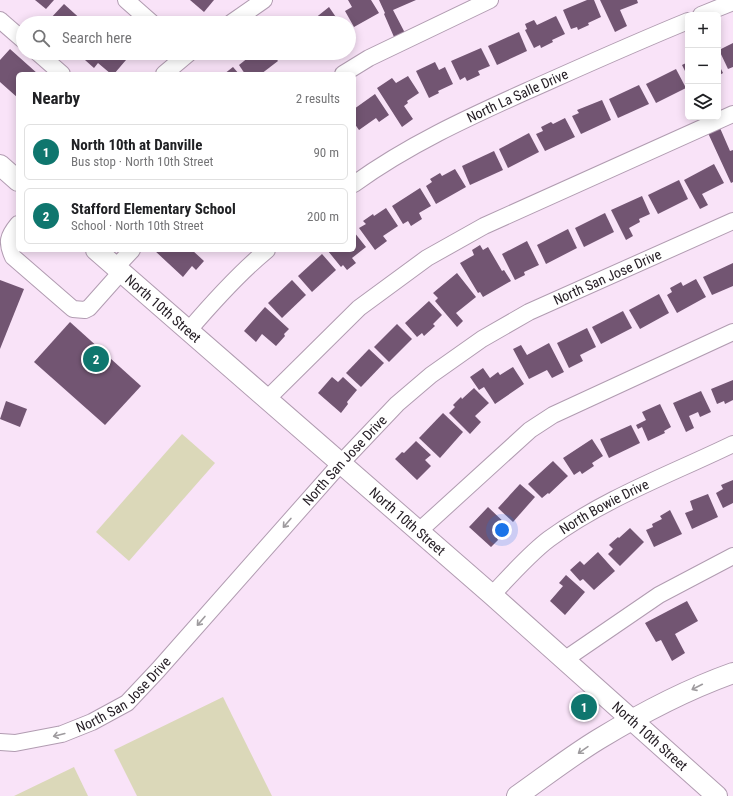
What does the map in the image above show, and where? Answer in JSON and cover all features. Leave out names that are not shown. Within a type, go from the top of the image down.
[{"type":"main road","points":[[0,165],[16,179]]},
{"type":"main road","name":"North 10th Street","points":[[98,252],[492,595],[717,796]]},
{"type":"main road","points":[[517,796],[598,739],[631,720],[708,682],[733,673]]},
{"type":"street","points":[[126,0],[144,16]]},
{"type":"street","points":[[241,16],[264,0]]},
{"type":"street","points":[[346,72],[369,58],[490,0]]},
{"type":"street","points":[[708,12],[733,2]]},
{"type":"street","points":[[0,20],[16,34]]},
{"type":"street","name":"North La Salle Drive","points":[[356,183],[376,168],[452,125],[634,43],[685,22]]},
{"type":"street","points":[[46,60],[60,72]]},
{"type":"street","points":[[166,72],[180,60]]},
{"type":"street","points":[[267,399],[359,308],[427,258],[484,226],[733,114]]},
{"type":"street","name":"North San Jose Drive","points":[[0,742],[15,743],[62,734],[92,722],[127,703],[164,664],[341,463],[397,404],[431,375],[482,339],[529,312],[733,221]]},
{"type":"street","points":[[16,226],[11,232],[9,238],[10,251],[13,257],[73,309],[85,310],[89,308],[131,252]]},
{"type":"street","points":[[188,330],[215,299],[265,252]]},
{"type":"street","points":[[419,531],[525,435],[553,415],[733,332]]},
{"type":"street","name":"North Bowie Drive","points":[[492,595],[548,540],[590,512],[638,487],[733,444]]},
{"type":"street","points":[[564,660],[658,595],[733,556]]},
{"type":"shaded area","points":[[182,434],[215,463],[129,561],[96,532]]},
{"type":"shaded area","points":[[223,697],[272,796],[137,796],[114,750]]},
{"type":"shaded area","points":[[74,767],[88,796],[14,796]]},
{"type":"building","points":[[35,0],[54,0],[46,9]]},
{"type":"building","points":[[190,0],[214,0],[204,12]]},
{"type":"building","points":[[348,0],[371,0],[379,13],[356,26],[356,16],[348,16],[345,11],[352,7]]},
{"type":"building","points":[[379,0],[416,0],[393,10],[405,33],[394,37]]},
{"type":"building","points":[[587,0],[594,0],[601,17],[578,30],[577,27],[571,29],[563,10]]},
{"type":"building","points":[[600,0],[637,0],[638,3],[620,10],[627,26],[615,32]]},
{"type":"building","points":[[64,4],[77,16],[53,16]]},
{"type":"building","points":[[329,7],[335,16],[318,16]]},
{"type":"building","points":[[556,16],[565,34],[552,40],[553,42],[541,48],[540,45],[534,48],[525,30],[527,29],[525,24],[534,20],[537,25]]},
{"type":"building","points":[[519,32],[527,51],[497,65],[488,46]]},
{"type":"building","points":[[733,43],[733,67],[728,69],[721,54],[721,49]]},
{"type":"building","points":[[481,48],[490,66],[478,71],[480,75],[467,81],[465,77],[460,80],[451,61]]},
{"type":"building","points":[[10,49],[16,54],[16,60],[22,60],[36,72],[16,72],[16,96],[0,82],[0,60]]},
{"type":"building","points":[[85,60],[126,60],[116,72],[109,72],[98,63],[94,68]]},
{"type":"building","points":[[245,60],[278,61],[264,72],[244,72],[239,65]]},
{"type":"building","points":[[435,62],[439,70],[445,67],[453,84],[438,91],[439,93],[429,98],[416,71]]},
{"type":"building","points":[[685,64],[685,71],[682,65]]},
{"type":"building","points":[[233,67],[237,72],[227,72]]},
{"type":"building","points":[[676,69],[685,88],[656,103],[646,84]]},
{"type":"building","points":[[408,76],[419,93],[407,101],[408,103],[404,106],[413,119],[402,127],[377,88],[392,78],[396,83]]},
{"type":"building","points":[[639,85],[649,104],[618,118],[609,99]]},
{"type":"building","points":[[375,94],[389,115],[379,122],[376,118],[359,130],[356,126],[356,108]]},
{"type":"building","points":[[602,100],[611,120],[581,134],[572,116],[579,113],[577,110]]},
{"type":"building","points":[[565,118],[575,137],[545,151],[536,134],[543,131],[541,127],[551,122],[553,124]]},
{"type":"building","points":[[720,128],[730,151],[733,150],[733,182],[731,183],[708,133]]},
{"type":"building","points":[[529,133],[539,152],[508,168],[499,149]]},
{"type":"building","points":[[494,151],[503,170],[470,185],[462,166]]},
{"type":"building","points":[[714,164],[724,183],[702,194],[708,205],[700,209],[684,180]]},
{"type":"building","points":[[455,169],[466,187],[436,204],[426,186],[432,182],[430,179],[440,173],[442,176]]},
{"type":"building","points":[[679,180],[688,199],[658,214],[648,195]]},
{"type":"building","points":[[420,188],[431,206],[419,213],[422,219],[411,226],[408,221],[403,224],[392,206]]},
{"type":"building","points":[[642,196],[650,214],[639,219],[640,222],[629,228],[633,236],[626,240],[611,210]]},
{"type":"building","points":[[386,208],[398,226],[383,236],[387,241],[375,250],[359,228],[366,224],[363,221]]},
{"type":"building","points":[[605,213],[614,232],[584,247],[575,228]]},
{"type":"building","points":[[568,229],[577,248],[546,264],[537,245]]},
{"type":"building","points":[[356,234],[366,247],[352,258],[356,263],[347,270],[343,265],[341,267],[329,252],[356,252]]},
{"type":"building","points":[[527,241],[539,265],[524,272],[525,275],[515,280],[502,254]]},
{"type":"building","points":[[480,245],[483,250],[488,247],[502,271],[504,270],[511,281],[483,297],[480,292],[478,293],[460,263],[474,255],[472,250]]},
{"type":"building","points":[[156,252],[194,252],[204,261],[196,270],[192,266],[183,277]]},
{"type":"building","points":[[322,254],[336,270],[312,292],[298,276]]},
{"type":"building","points":[[733,263],[733,286],[712,295],[703,277]]},
{"type":"building","points":[[457,273],[476,297],[456,313],[463,321],[457,327],[435,301],[438,298],[433,293]]},
{"type":"building","points":[[696,279],[706,297],[677,313],[667,295],[672,292],[670,288],[681,282],[683,286]]},
{"type":"building","points":[[0,280],[24,289],[0,349]]},
{"type":"building","points":[[292,280],[306,295],[282,318],[268,303]]},
{"type":"building","points":[[659,294],[669,313],[640,329],[629,310]]},
{"type":"building","points":[[429,301],[442,315],[433,324],[435,326],[424,336],[422,333],[417,337],[405,323]]},
{"type":"building","points":[[265,307],[289,329],[276,346],[262,334],[256,342],[244,331]]},
{"type":"building","points":[[623,311],[632,328],[601,344],[592,327]]},
{"type":"building","points":[[70,322],[141,386],[105,425],[34,362]]},
{"type":"building","points":[[397,324],[412,339],[389,362],[374,347]]},
{"type":"building","points":[[587,328],[596,347],[580,355],[583,361],[569,368],[557,343]]},
{"type":"building","points":[[549,343],[564,372],[552,378],[547,370],[529,379],[513,349],[521,345],[527,355]]},
{"type":"building","points":[[369,349],[384,363],[361,387],[346,373]]},
{"type":"building","points":[[513,367],[524,384],[495,404],[484,387],[479,390],[470,377],[483,368],[490,378],[498,372],[500,375]]},
{"type":"building","points":[[332,377],[338,382],[343,377],[357,390],[347,402],[348,404],[341,413],[318,393]]},
{"type":"building","points":[[733,380],[733,400],[725,404],[724,401],[717,404],[711,389]]},
{"type":"building","points":[[474,388],[489,403],[475,416],[481,422],[470,434],[449,413],[455,407],[453,405],[461,397],[462,399]]},
{"type":"building","points":[[701,391],[711,412],[700,417],[698,412],[689,416],[694,428],[686,432],[673,403]]},
{"type":"building","points":[[6,401],[27,409],[20,427],[0,419]]},
{"type":"building","points":[[660,404],[671,427],[664,431],[665,433],[648,441],[642,427],[638,429],[636,425],[646,420],[642,412]]},
{"type":"building","points":[[443,413],[463,432],[440,458],[419,438]]},
{"type":"building","points":[[631,425],[640,443],[609,458],[600,439]]},
{"type":"building","points":[[592,439],[603,456],[592,463],[594,466],[582,474],[580,471],[574,475],[563,458]]},
{"type":"building","points":[[416,441],[431,455],[425,460],[431,466],[417,480],[395,459],[402,452],[404,453]]},
{"type":"building","points":[[553,461],[568,476],[549,494],[548,493],[542,498],[528,484]]},
{"type":"building","points":[[733,480],[733,503],[723,508],[716,493],[723,489],[721,485]]},
{"type":"building","points":[[520,484],[535,497],[513,522],[498,508]]},
{"type":"building","points":[[708,494],[718,517],[692,529],[685,513],[693,510],[690,501]]},
{"type":"building","points":[[488,507],[508,526],[491,547],[469,527]]},
{"type":"building","points":[[670,510],[682,534],[654,547],[646,530],[653,527],[652,524],[662,519],[660,516]]},
{"type":"building","points":[[630,528],[644,542],[620,566],[608,554],[613,549],[609,545]]},
{"type":"building","points":[[598,552],[615,571],[594,590],[583,579],[580,581],[570,570],[580,561],[584,565]]},
{"type":"building","points":[[566,575],[585,592],[565,615],[550,601],[563,586],[559,583]]},
{"type":"building","points":[[687,601],[698,621],[675,634],[685,653],[672,661],[661,640],[656,642],[645,623]]},
{"type":"place","name":"Stafford Elementary School","points":[[96,359]]},
{"type":"place","name":"North 10th at Danville","points":[[584,707]]}]
